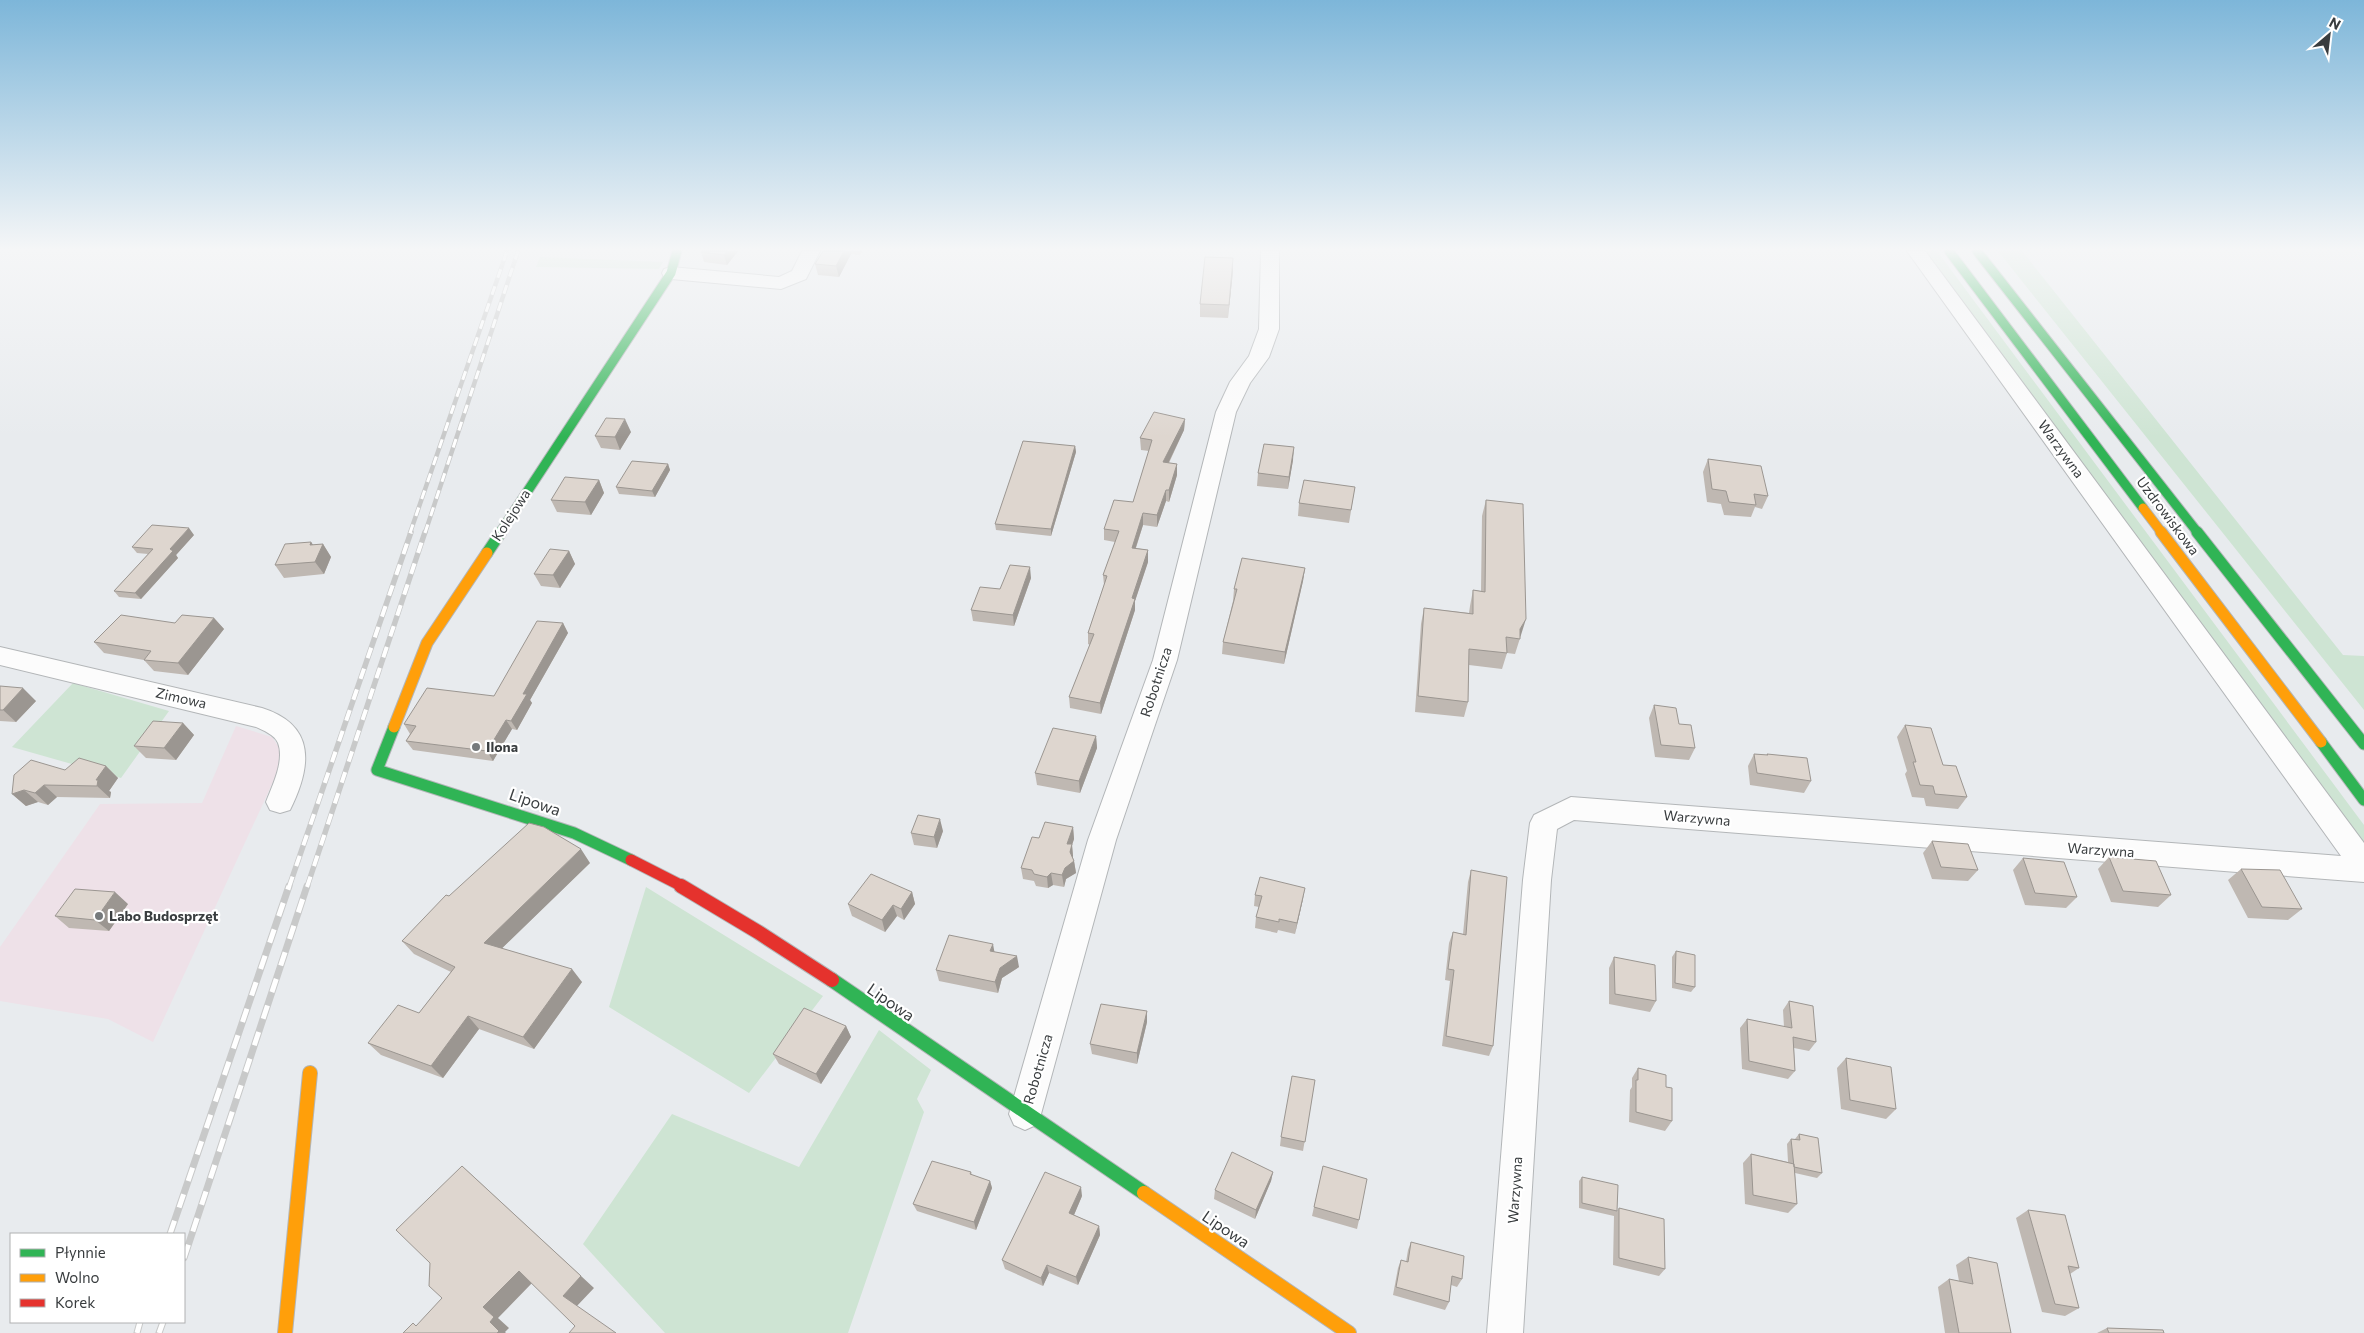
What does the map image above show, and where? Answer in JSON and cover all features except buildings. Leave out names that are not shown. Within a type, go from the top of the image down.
[{"type":"street","name":"Kolejowa","points":[[377,770],[427,643],[644,313]]},
{"type":"street","name":"Robotnicza","points":[[1025,1114],[1102,840],[1165,660],[1226,412],[1240,382],[1259,357],[1269,329],[1269,313]]},
{"type":"street","name":"Warzywna","points":[[1961,313],[2364,865]]},
{"type":"street","name":"Uzdrowiskowa","points":[[1996,313],[2364,800]]},
{"type":"street","name":"Uzdrowiskowa","points":[[2026,313],[2364,744]]},
{"type":"street","name":"Zimowa","points":[[0,656],[262,718],[276,723],[287,732],[294,747],[293,764],[280,802]]},
{"type":"street","name":"Lipowa","points":[[377,770],[574,833],[675,881],[740,920],[804,962],[1349,1333]]},
{"type":"street","name":"Warzywna","points":[[1505,1333],[1537,880],[1544,823],[1571,808],[2364,870]]},
{"type":"street","points":[[285,1333],[310,1072]]},
{"type":"shaded area","points":[[236,726],[272,737],[285,756],[153,1042],[108,1019],[0,1001],[0,947],[100,804],[202,803]]},
{"type":"green space","points":[[1969,313],[1983,313],[2364,825],[2364,852]]},
{"type":"green space","points":[[2048,313],[2071,313],[2343,655],[2364,656],[2364,710]]},
{"type":"green space","points":[[73,683],[169,711],[121,778],[12,747]]},
{"type":"green space","points":[[646,887],[823,996],[749,1093],[609,1007]]},
{"type":"green space","points":[[879,1030],[931,1070],[917,1099],[924,1112],[848,1333],[665,1333],[583,1244],[672,1114],[799,1167]]},
{"type":"railway","points":[[410,533],[486,313]]},
{"type":"railway","points":[[425,533],[497,313]]},
{"type":"railway","points":[[289,887],[411,532]]},
{"type":"railway","points":[[307,887],[425,532]]},
{"type":"railway","points":[[170,1233],[289,886]]},
{"type":"railway","points":[[185,1255],[307,886]]},
{"type":"railway","points":[[137,1333],[140,1323]]},
{"type":"railway","points":[[159,1333],[163,1323]]},
{"type":"traffic: fast","points":[[487,553],[645,313]]},
{"type":"traffic: fast","points":[[1996,313],[2143,508]]},
{"type":"traffic: fast","points":[[2026,313],[2364,744]]},
{"type":"traffic: fast","points":[[394,727],[377,770],[574,833],[631,860]]},
{"type":"traffic: fast","points":[[2321,742],[2364,800]]},
{"type":"traffic: fast","points":[[832,980],[1144,1193]]},
{"type":"traffic: slow","points":[[2143,508],[2321,742]]},
{"type":"traffic: slow","points":[[394,727],[427,643],[487,553]]},
{"type":"traffic: slow","points":[[285,1333],[310,1073]]},
{"type":"traffic: slow","points":[[1144,1193],[1349,1333]]},
{"type":"traffic: jam","points":[[631,860],[733,916],[832,980]]},
{"type":"place","name":"Ilona","points":[[476,747]]},
{"type":"place","name":"Labo Budosprzęt","points":[[99,916]]}]
